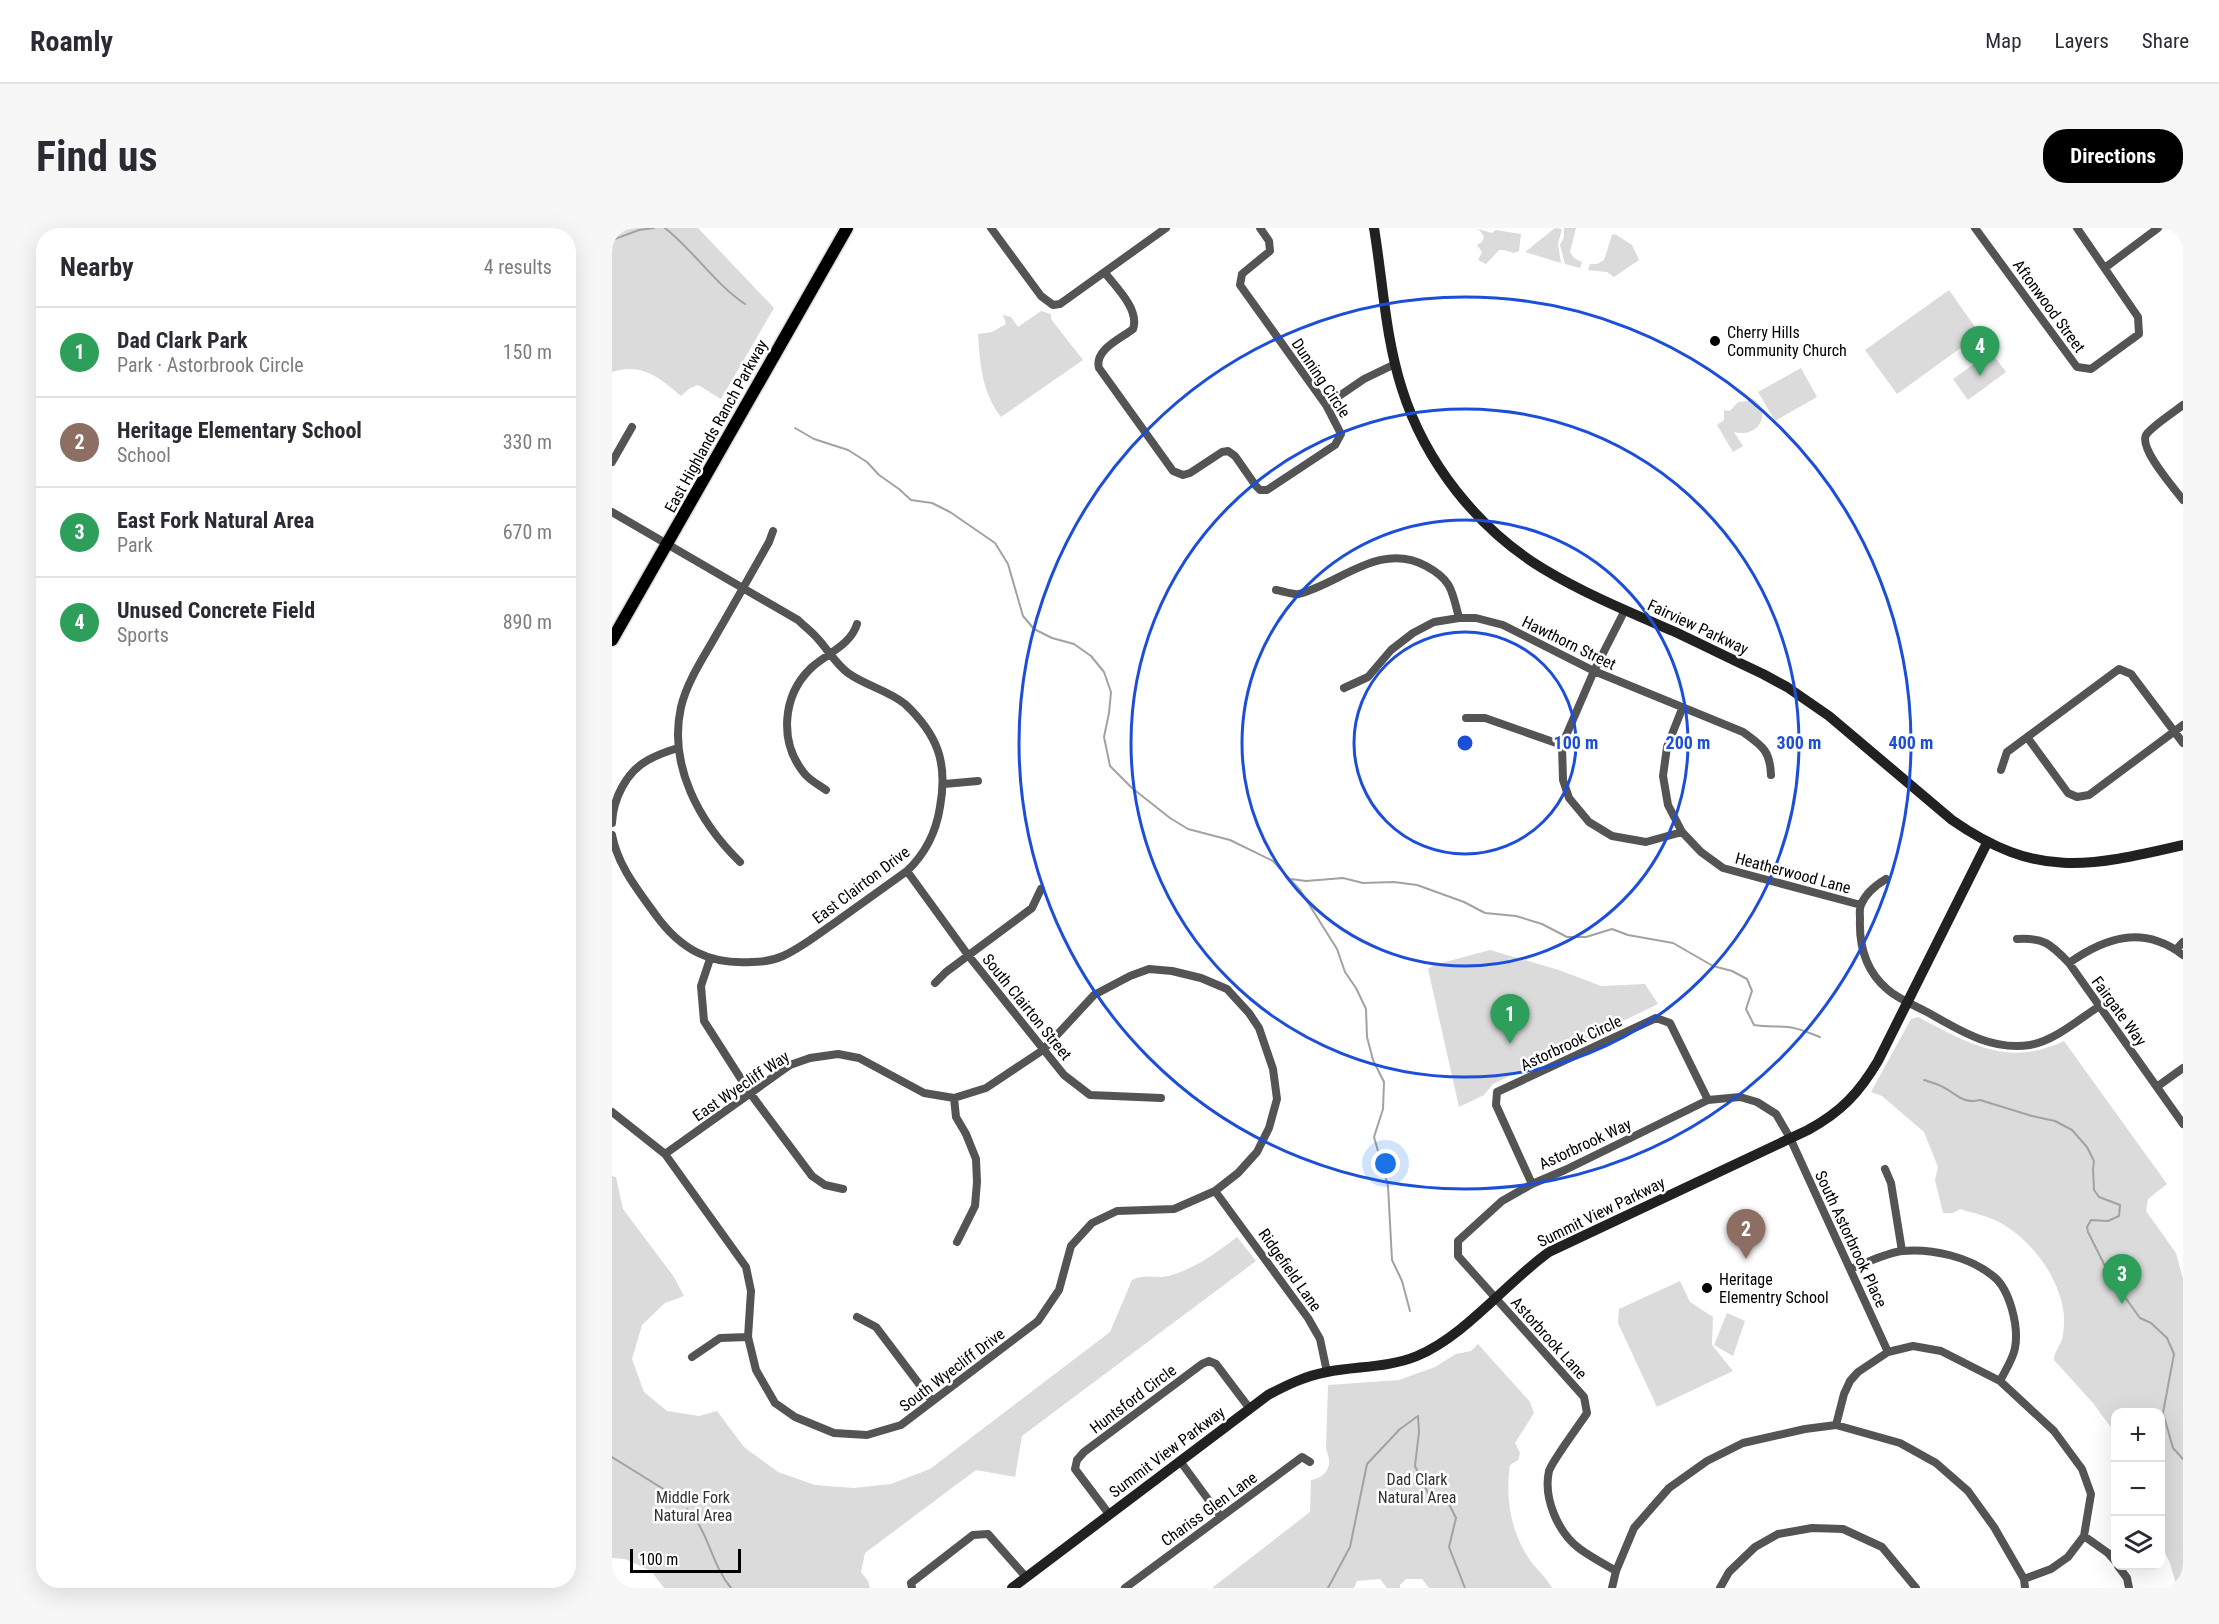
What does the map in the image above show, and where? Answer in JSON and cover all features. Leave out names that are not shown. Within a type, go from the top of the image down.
[{"type":"main road","name":"East Highlands Ranch Parkway","points":[[612,640],[847,228]]},
{"type":"street","points":[[991,228],[1041,296],[1053,305],[1060,304],[1106,273],[1166,228]]},
{"type":"street","name":"Dunning Circle","points":[[1106,273],[1132,311],[1135,323],[1132,329],[1100,353],[1097,362],[1099,368],[1173,471],[1183,475],[1190,473],[1222,452],[1228,451],[1235,456],[1256,486],[1260,490],[1267,490],[1335,445],[1340,439],[1339,428],[1326,405],[1240,285],[1242,274],[1270,251],[1269,241],[1260,228]]},
{"type":"street","name":"Fairview Parkway","points":[[1374,228],[1387,326],[1407,405],[1429,450],[1458,493],[1512,547],[1568,583],[1754,669],[1787,687],[1829,716],[1952,820],[2005,851],[2027,858],[2075,865],[2100,863],[2183,845]]},
{"type":"street","name":"Aftonwood Street","points":[[1975,228],[2077,367],[2091,369],[2139,333],[2138,317],[2106,267]]},
{"type":"street","points":[[2077,228],[2106,267],[2158,228]]},
{"type":"street","points":[[1326,405],[1364,379],[1395,364]]},
{"type":"street","points":[[2183,405],[2146,434],[2144,444],[2183,500]]},
{"type":"street","points":[[612,462],[632,427]]},
{"type":"street","name":"East Clairton Drive","points":[[612,512],[798,620],[849,674],[896,698],[919,719],[937,748],[944,784],[938,823],[921,858],[907,871],[801,947],[781,957],[761,962],[734,963],[710,959],[678,940],[661,923],[626,872],[615,849],[612,835]]},
{"type":"street","points":[[740,862],[727,849],[693,801],[681,766],[678,748],[679,724],[687,688],[773,531]]},
{"type":"street","points":[[1276,590],[1297,594],[1374,561],[1394,557],[1420,563],[1441,574],[1452,590],[1459,618]]},
{"type":"street","points":[[1625,610],[1594,671],[1562,745],[1563,780],[1569,798],[1589,822],[1612,836],[1647,842],[1682,832]]},
{"type":"street","name":"Hawthorn Street","points":[[1344,688],[1368,677],[1391,650],[1413,633],[1434,622],[1476,618],[1503,625],[1594,671],[1682,709],[1743,732],[1764,747],[1770,760],[1771,775]]},
{"type":"street","points":[[826,790],[805,776],[794,759],[788,742],[787,719],[791,699],[798,684],[811,669],[849,639],[857,624]]},
{"type":"street","points":[[2001,770],[2007,752],[2119,669],[2132,674],[2183,743]]},
{"type":"street","name":"Heatherwood Lane","points":[[1682,709],[1667,747],[1663,776],[1668,805],[1682,832],[1701,852],[1723,868],[1861,905]]},
{"type":"street","points":[[1466,718],[1485,718],[1562,745]]},
{"type":"street","points":[[2027,737],[2068,793],[2077,797],[2089,795],[2183,725]]},
{"type":"street","points":[[612,823],[616,799],[624,783],[636,768],[648,759],[678,748]]},
{"type":"street","points":[[944,784],[978,781]]},
{"type":"street","name":"Summit View Parkway","points":[[1012,1588],[1250,1409],[1290,1383],[1327,1372],[1388,1365],[1415,1357],[1434,1348],[1453,1335],[1538,1260],[1566,1242],[1823,1122],[1848,1103],[1878,1061],[1988,843]]},
{"type":"street","name":"South Clairton Street","points":[[907,871],[968,955],[1064,1075],[1090,1095],[1161,1098]]},
{"type":"street","points":[[1886,879],[1872,888],[1861,905],[1859,934],[1863,953],[1873,973],[1887,989],[1908,1002],[1972,1037],[2003,1046],[2032,1045],[2056,1034],[2098,1007]]},
{"type":"street","points":[[935,983],[946,972],[1032,908],[1041,889]]},
{"type":"street","name":"Fairgate Way","points":[[2017,939],[2035,937],[2056,950],[2069,963],[2183,1124]]},
{"type":"street","points":[[2069,963],[2091,948],[2116,939],[2137,937],[2156,940],[2180,952],[2183,942]]},
{"type":"street","points":[[710,959],[701,986],[704,1021],[750,1093],[812,1176],[825,1185],[843,1189]]},
{"type":"street","name":"East Wyecliff Way","points":[[665,1154],[790,1065],[810,1058],[838,1054],[859,1058],[924,1093],[954,1098],[986,1088],[1043,1050],[1094,995],[1149,969],[1172,971],[1191,976],[1227,990],[1249,1013],[1258,1028],[1274,1069],[1277,1099],[1269,1128],[1257,1152],[1238,1173],[1215,1191]]},
{"type":"street","name":"Astorbrook Circle","points":[[1532,1184],[1496,1105],[1497,1092],[1656,1018],[1670,1023],[1708,1100]]},
{"type":"street","points":[[2158,1086],[2183,1068]]},
{"type":"street","name":"Astorbrook Way","points":[[1495,1297],[1458,1256],[1458,1241],[1502,1201],[1532,1184],[1708,1100],[1740,1097],[1757,1102],[1776,1114],[1790,1138]]},
{"type":"street","points":[[954,1098],[956,1117],[976,1159],[977,1182],[975,1206],[957,1242]]},
{"type":"street","name":"South Wyecliff Drive","points":[[612,1112],[665,1154],[746,1268],[751,1290],[748,1337],[756,1370],[775,1402],[795,1417],[834,1433],[867,1435],[901,1425],[1019,1337],[1038,1321],[1059,1290],[1071,1246],[1092,1223],[1117,1211],[1174,1209],[1215,1191]]},
{"type":"street","name":"South Astorbrook Place","points":[[1790,1138],[1888,1352]]},
{"type":"street","points":[[1885,1169],[1891,1183],[1902,1251]]},
{"type":"street","name":"Ridgefield Lane","points":[[1215,1191],[1308,1318],[1320,1339],[1327,1372]]},
{"type":"street","points":[[1850,1269],[1902,1251],[1933,1252],[1969,1260],[1995,1277],[2011,1304],[2016,1331],[2015,1349],[2000,1381]]},
{"type":"street","name":"Astorbrook Lane","points":[[1495,1297],[1584,1397],[1587,1413],[1549,1470],[1549,1492],[1553,1513],[1564,1532],[1578,1548],[1616,1570]]},
{"type":"street","points":[[857,1317],[876,1327],[932,1401]]},
{"type":"street","points":[[692,1357],[720,1338],[748,1337]]},
{"type":"street","points":[[1836,1425],[1850,1381],[1858,1372],[1888,1352],[1914,1346],[1941,1351],[2000,1381],[2054,1431],[2082,1469],[2091,1494],[2084,1536],[2068,1557],[2051,1569],[2024,1579]]},
{"type":"street","name":"Huntsford Circle","points":[[1109,1514],[1075,1469],[1077,1460],[1202,1364],[1209,1361],[1216,1364],[1250,1409]]},
{"type":"street","points":[[1612,1588],[1616,1570],[1634,1528],[1669,1488],[1707,1461],[1743,1443],[1805,1429],[1836,1425],[1900,1443],[1936,1463],[1968,1491],[1994,1527],[2024,1579],[2025,1588]]},
{"type":"street","name":"Chariss Glen Lane","points":[[1126,1588],[1302,1457],[1310,1462]]},
{"type":"street","points":[[1180,1461],[1221,1517]]},
{"type":"street","points":[[1720,1588],[1729,1572],[1755,1547],[1778,1534],[1812,1528],[1843,1529],[1882,1547],[1916,1588]]},
{"type":"street","points":[[912,1588],[911,1583],[973,1535],[988,1533],[1026,1577]]},
{"type":"street","points":[[2084,1536],[2111,1557]]},
{"type":"street","points":[[2121,1570],[2127,1578],[2129,1588]]},
{"type":"green space","points":[[612,228],[698,228],[774,308],[721,399],[698,385],[690,388],[681,396],[666,383],[641,370],[623,369],[612,372]]},
{"type":"green space","points":[[1555,228],[1562,229],[1558,244],[1561,263],[1525,252]]},
{"type":"green space","points":[[1564,228],[1576,228],[1570,252],[1574,258],[1582,262],[1580,268],[1565,264],[1560,245],[1564,237]]},
{"type":"green space","points":[[1478,229],[1492,233],[1496,230],[1521,234],[1519,251],[1514,253],[1499,250],[1486,264],[1478,260],[1482,252],[1477,245],[1482,242],[1484,236]]},
{"type":"green space","points":[[1615,234],[1632,245],[1639,260],[1614,277],[1607,272],[1588,270],[1590,264],[1597,264],[1604,260],[1612,235]]},
{"type":"green space","points":[[1949,290],[1980,334],[1897,394],[1865,350]]},
{"type":"green space","points":[[1041,311],[1051,314],[1051,319],[1083,360],[1001,417],[986,388],[981,367],[978,334],[992,332],[1006,324],[1003,315],[1011,317],[1018,327]]},
{"type":"green space","points":[[1991,352],[2006,372],[1968,400],[1953,379]]},
{"type":"green space","points":[[1801,368],[1817,397],[1775,421],[1758,392]]},
{"type":"green space","points":[[1749,397],[1761,408],[1761,421],[1751,431],[1734,432],[1743,446],[1733,452],[1717,425],[1724,420],[1724,410],[1730,411],[1738,402],[1748,401]]},
{"type":"green space","points":[[1490,950],[1559,970],[1601,986],[1645,984],[1658,1004],[1493,1084],[1484,1095],[1459,1107],[1428,969],[1434,965]]},
{"type":"green space","points":[[1918,1017],[1971,1043],[2006,1052],[2044,1049],[2064,1041],[2167,1184],[2148,1199],[2146,1211],[2176,1253],[2183,1279],[2183,1588],[2177,1588],[2165,1552],[2165,1408],[2111,1408],[2111,1428],[2093,1403],[2054,1360],[2063,1337],[2064,1315],[2057,1287],[2042,1261],[2023,1239],[1999,1222],[1960,1209],[1953,1213],[1943,1213],[1935,1180],[1938,1167],[1924,1132],[1882,1096],[1871,1092],[1911,1019]]},
{"type":"green space","name":"Middle Fork Natural Area","points":[[612,1176],[616,1177],[623,1209],[674,1277],[684,1296],[665,1303],[642,1325],[632,1359],[644,1392],[667,1411],[699,1416],[717,1411],[744,1447],[778,1472],[815,1485],[854,1488],[891,1484],[930,1469],[1110,1332],[1132,1280],[1141,1277],[1168,1276],[1187,1269],[1213,1255],[1237,1237],[1256,1261],[1022,1436],[1015,1477],[976,1470],[865,1553],[861,1572],[870,1588],[664,1588],[651,1571],[625,1559],[612,1558]]},
{"type":"green space","points":[[1680,1281],[1690,1302],[1713,1317],[1712,1345],[1733,1371],[1657,1407],[1618,1323],[1619,1309]]},
{"type":"green space","points":[[1727,1313],[1745,1321],[1733,1356],[1714,1345]]},
{"type":"green space","name":"Dad Clark Natural Area","points":[[1478,1344],[1530,1402],[1534,1413],[1515,1443],[1520,1453],[1518,1460],[1510,1465],[1509,1504],[1514,1528],[1525,1552],[1552,1588],[1429,1588],[1422,1579],[1406,1579],[1400,1588],[1387,1588],[1380,1579],[1357,1581],[1354,1588],[1212,1588],[1310,1512],[1311,1480],[1322,1476],[1329,1465],[1326,1449],[1328,1385],[1399,1380],[1435,1367],[1456,1354],[1471,1351]]},
{"type":"waterway","points":[[612,240],[639,230],[654,228]]},
{"type":"waterway","points":[[665,228],[745,304]]},
{"type":"waterway","points":[[795,428],[814,439],[848,450],[867,462],[879,475],[911,500],[932,503],[950,512],[995,543],[1008,564],[1023,616],[1034,629],[1052,638],[1074,644],[1091,656],[1104,672],[1111,692],[1104,737],[1110,766],[1132,788],[1170,818],[1188,829],[1230,840],[1273,861],[1300,890],[1337,949],[1345,972],[1366,1009],[1367,1037],[1373,1060],[1384,1082],[1383,1109],[1374,1137],[1388,1186],[1392,1260],[1402,1281],[1410,1311]]},
{"type":"waterway","points":[[1291,879],[1306,881],[1343,878],[1363,883],[1394,882],[1417,885],[1464,902],[1485,913],[1516,916],[1542,924],[1567,937],[1586,937],[1612,929],[1628,935],[1673,943],[1713,966],[1732,971],[1747,979],[1752,991],[1746,1009],[1754,1025],[1792,1028],[1820,1037]]},
{"type":"waterway","points":[[1924,1080],[1969,1101],[1980,1100],[2055,1121],[2072,1130],[2087,1147],[2094,1161],[2094,1190],[2099,1197],[2120,1205],[2119,1216],[2108,1221],[2091,1220],[2087,1227],[2088,1232],[2111,1278],[2140,1318],[2151,1323],[2167,1338],[2174,1354],[2163,1413],[2173,1448],[2183,1459]]},
{"type":"waterway","points":[[1418,1416],[1419,1432],[1415,1466],[1428,1493],[1447,1500],[1456,1518],[1449,1547],[1465,1588]]},
{"type":"waterway","points":[[1328,1588],[1350,1547],[1367,1464],[1400,1429],[1418,1416]]},
{"type":"waterway","points":[[612,1457],[673,1495],[681,1503]]},
{"type":"waterway","points":[[687,1509],[700,1527],[724,1579],[731,1588]]},
{"type":"place","name":"Cherry Hills Community Church","points":[[1715,341]]},
{"type":"place","name":"Unused Concrete Field","points":[[1980,376]]},
{"type":"place","name":"Dad Clark Park","points":[[1510,1044]]},
{"type":"place","name":"Heritage Elementary School","points":[[1746,1259]]},
{"type":"place","name":"Heritage Elementry School","points":[[1707,1288]]},
{"type":"place","name":"East Fork Natural Area","points":[[2122,1304]]}]
